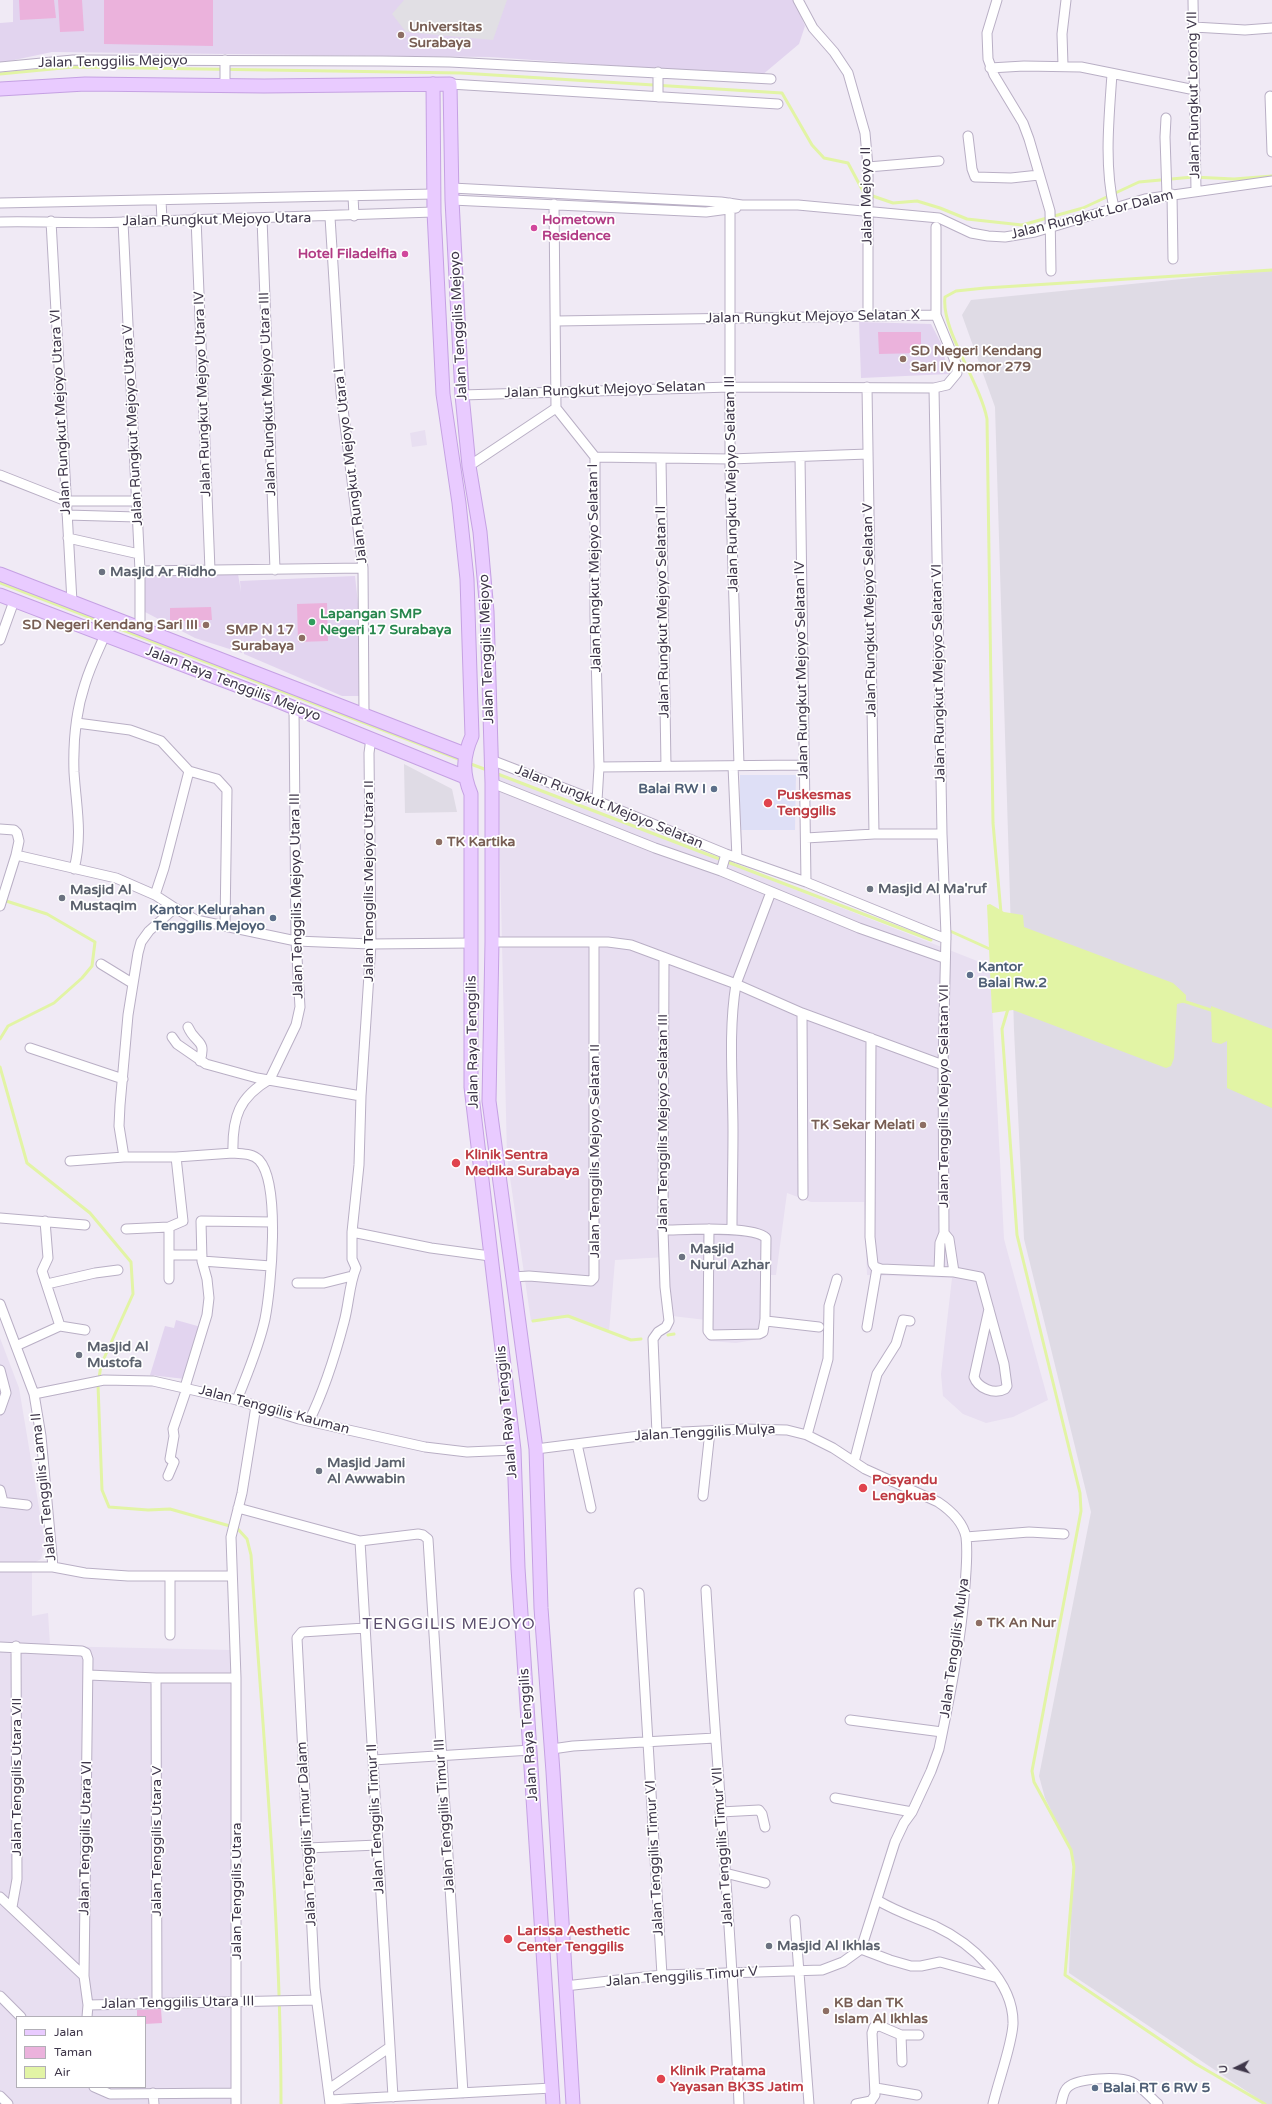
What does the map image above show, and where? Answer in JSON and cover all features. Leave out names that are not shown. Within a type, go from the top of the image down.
[{"type":"main road","name":"Jalan Tenggilis Mejoyo","points":[[0,89],[85,84],[225,82],[433,84],[434,212],[443,394],[459,502],[467,579],[472,736],[465,765]]},
{"type":"main road","points":[[433,84],[450,84]]},
{"type":"main road","name":"Jalan Tenggilis Mejoyo","points":[[450,84],[452,194],[457,312],[462,395],[469,466],[480,532],[487,612],[491,771]]},
{"type":"main road","points":[[433,100],[436,96],[444,95],[450,99]]},
{"type":"main road","points":[[438,314],[457,312]]},
{"type":"main road","name":"Jalan Raya Tenggilis Mejoyo","points":[[2,579],[72,602],[140,628],[276,690],[294,708],[371,738],[465,765]]},
{"type":"main road","name":"Jalan Raya Tenggilis Mejoyo","points":[[0,595],[105,635],[276,690],[364,715],[465,765]]},
{"type":"main road","points":[[468,612],[487,612]]},
{"type":"main road","name":"Jalan Raya Tenggilis","points":[[465,765],[471,794],[472,1100],[514,1450],[515,1520],[520,1608],[553,2104]]},
{"type":"main road","name":"Jalan Raya Tenggilis","points":[[491,771],[492,942],[489,1101],[514,1277],[536,1449],[536,1500],[541,1608],[552,1749],[573,2104]]},
{"type":"main road","points":[[472,850],[492,852]]},
{"type":"main road","points":[[472,1026],[491,1027]]},
{"type":"main road","points":[[520,1608],[541,1608]]},
{"type":"main road","points":[[538,1876],[548,1873],[560,1876]]},
{"type":"street","name":"Jalan Mejoyo II","points":[[798,0],[810,24],[834,52],[848,72],[865,133],[868,167],[868,315]]},
{"type":"street","points":[[997,0],[987,33],[987,52],[990,68],[1023,123],[1050,211],[1051,271]]},
{"type":"street","points":[[1063,65],[1062,34],[1066,0]]},
{"type":"street","name":"Jalan Rungkut Lorong VII","points":[[1193,0],[1195,90],[1194,177],[1196,190]]},
{"type":"street","points":[[1194,27],[1245,30],[1272,28]]},
{"type":"street","name":"Jalan Tenggilis Mejoyo","points":[[0,67],[74,60],[225,63],[450,62],[658,75],[771,79]]},
{"type":"street","points":[[225,63],[225,82]]},
{"type":"street","points":[[990,68],[1063,65],[1195,90]]},
{"type":"street","points":[[1112,74],[1107,134],[1111,195],[1114,208]]},
{"type":"street","points":[[658,75],[658,95]]},
{"type":"street","points":[[450,84],[658,95],[778,104]]},
{"type":"street","points":[[1270,96],[1272,152]]},
{"type":"street","points":[[1166,118],[1166,182],[1169,195],[1173,259]]},
{"type":"street","points":[[968,136],[972,169],[975,177],[1011,178],[1039,175]]},
{"type":"street","points":[[868,167],[922,161],[939,161]]},
{"type":"street","name":"Jalan Rungkut Lor Dalam","points":[[867,211],[939,218],[971,233],[988,236],[1020,235],[1051,223],[1145,199],[1196,190],[1272,181]]},
{"type":"street","name":"Jalan Rungkut Mejoyo Utara","points":[[0,203],[434,194]]},
{"type":"street","points":[[452,194],[554,204],[706,212],[730,206]]},
{"type":"street","points":[[452,194],[730,206],[798,205],[867,211]]},
{"type":"street","points":[[353,196],[354,216]]},
{"type":"street","points":[[161,200],[162,220]]},
{"type":"street","points":[[469,466],[556,408],[557,321],[554,204]]},
{"type":"street","name":"Jalan Rungkut Mejoyo Selatan III","points":[[730,206],[730,459],[737,858]]},
{"type":"street","name":"Jalan Rungkut Mejoyo Utara","points":[[0,222],[123,222],[196,218],[330,217],[434,212]]},
{"type":"street","name":"Jalan Rungkut Mejoyo Utara I","points":[[330,217],[341,393],[363,568],[364,715]]},
{"type":"street","name":"Jalan Rungkut Mejoyo Utara IV","points":[[196,218],[210,570]]},
{"type":"street","name":"Jalan Rungkut Mejoyo Utara III","points":[[262,218],[275,570]]},
{"type":"street","name":"Jalan Rungkut Mejoyo Utara VI","points":[[51,221],[72,602]]},
{"type":"street","name":"Jalan Rungkut Mejoyo Utara V","points":[[123,222],[138,517],[140,628]]},
{"type":"street","points":[[936,228],[936,315]]},
{"type":"street","name":"Jalan Rungkut Mejoyo Selatan X","points":[[557,321],[936,315],[957,370],[956,376],[948,385],[934,388],[867,387]]},
{"type":"street","name":"Jalan Rungkut Mejoyo Selatan","points":[[462,395],[557,390],[730,387],[867,387]]},
{"type":"street","name":"Jalan Rungkut Mejoyo Selatan V","points":[[867,387],[874,834]]},
{"type":"street","name":"Jalan Rungkut Mejoyo Selatan VI","points":[[934,388],[942,834],[946,939],[944,958]]},
{"type":"street","name":"Jalan Rungkut Mejoyo Selatan I","points":[[556,408],[595,458],[595,608],[599,767],[597,800]]},
{"type":"street","points":[[595,458],[730,459],[868,454]]},
{"type":"street","name":"Jalan Rungkut Mejoyo Selatan IV","points":[[800,457],[803,765],[806,882]]},
{"type":"street","name":"Jalan Rungkut Mejoyo Selatan II","points":[[661,459],[666,766]]},
{"type":"street","points":[[0,475],[66,501],[137,501]]},
{"type":"street","points":[[67,515],[138,517]]},
{"type":"street","points":[[68,538],[139,554]]},
{"type":"street","points":[[140,571],[363,568]]},
{"type":"street","points":[[0,640],[14,601]]},
{"type":"street","points":[[74,869],[79,850],[80,831],[74,770],[77,723],[85,684],[105,635]]},
{"type":"street","name":"Jalan Tenggilis Mejoyo Utara III","points":[[270,1079],[294,1031],[300,1007],[296,941],[294,708]]},
{"type":"street","points":[[77,723],[130,730],[161,741],[189,771],[217,779],[227,790],[225,926]]},
{"type":"street","name":"Jalan Tenggilis Mejoyo Utara II","points":[[352,1276],[356,1267],[352,1259],[352,1232],[359,1165],[361,1096],[371,944],[369,753],[371,738]]},
{"type":"street","points":[[599,767],[803,765]]},
{"type":"street","points":[[155,894],[164,868],[189,771]]},
{"type":"street","name":"Jalan Rungkut Mejoyo Selatan","points":[[491,771],[597,800],[726,856],[737,858],[806,882],[946,939]]},
{"type":"street","name":"Jalan Rungkut Mejoyo Selatan","points":[[491,771],[655,848],[721,869],[771,892],[859,928],[944,958]]},
{"type":"street","points":[[0,829],[14,830],[18,833],[19,841],[0,906]]},
{"type":"street","points":[[806,838],[874,834],[942,834]]},
{"type":"street","points":[[16,855],[116,878],[155,894],[196,920],[296,941],[371,944],[472,943]]},
{"type":"street","points":[[721,869],[726,856]]},
{"type":"street","points":[[732,1229],[733,1131],[731,1056],[736,984],[771,892]]},
{"type":"street","points":[[124,1157],[120,1126],[132,983],[141,942],[149,931],[175,908]]},
{"type":"street","points":[[492,942],[594,942],[631,945],[736,984],[802,1012],[943,1064]]},
{"type":"street","name":"Jalan Tenggilis Mejoyo Selatan II","points":[[514,1277],[529,1276],[591,1281],[594,1278],[594,942]]},
{"type":"street","name":"Jalan Tenggilis Mejoyo Selatan III","points":[[657,1434],[654,1339],[658,1332],[668,1324],[663,1230],[664,958]]},
{"type":"street","name":"Jalan Tenggilis Mejoyo Selatan VII","points":[[939,1271],[940,1243],[944,1233],[944,958]]},
{"type":"street","points":[[101,964],[132,983]]},
{"type":"street","points":[[802,1012],[803,1195]]},
{"type":"street","points":[[188,1027],[202,1044],[203,1050],[200,1061]]},
{"type":"street","points":[[172,1037],[177,1044],[200,1061],[256,1078],[270,1079],[361,1096]]},
{"type":"street","points":[[867,1327],[876,1268],[872,1262],[870,1204],[871,1038]]},
{"type":"street","points":[[30,1048],[123,1079]]},
{"type":"street","points":[[233,1153],[235,1121],[242,1103],[254,1088],[270,1079]]},
{"type":"street","points":[[70,1161],[124,1157],[176,1157],[233,1153],[251,1155],[263,1166],[269,1191],[272,1222],[271,1266],[265,1321],[237,1400]]},
{"type":"street","points":[[126,1229],[169,1227],[182,1221],[176,1157]]},
{"type":"street","points":[[0,1218],[85,1225]]},
{"type":"street","points":[[168,1476],[174,1462],[170,1459],[174,1436],[173,1429],[207,1315],[208,1288],[202,1258],[202,1220],[272,1222]]},
{"type":"street","points":[[45,1221],[48,1258],[42,1268],[60,1326]]},
{"type":"street","points":[[169,1227],[169,1279]]},
{"type":"street","points":[[663,1230],[709,1229],[732,1229],[763,1234],[766,1238],[765,1320],[763,1332],[759,1334],[710,1335],[708,1331],[709,1229]]},
{"type":"street","points":[[352,1232],[431,1248],[490,1256]]},
{"type":"street","name":"Jalan Tenggilis Mejoyo Selatan VII","points":[[944,1233],[949,1239],[954,1272]]},
{"type":"street","points":[[169,1255],[271,1266]]},
{"type":"street","points":[[876,1268],[954,1272],[980,1277],[989,1309],[1004,1364],[1007,1380],[1005,1389],[1000,1392],[994,1392],[981,1386],[974,1377],[989,1309]]},
{"type":"street","points":[[47,1284],[95,1273],[118,1270]]},
{"type":"street","points":[[297,1283],[324,1283],[352,1276],[344,1321],[326,1383],[309,1420]]},
{"type":"street","points":[[807,1435],[828,1359],[829,1306],[837,1279]]},
{"type":"street","name":"Jalan Tenggilis Lama II","points":[[0,1304],[34,1394],[41,1436],[53,1568],[110,1575],[170,1577],[232,1576]]},
{"type":"street","points":[[765,1320],[819,1327]]},
{"type":"street","points":[[854,1462],[877,1374],[896,1344],[903,1320],[910,1321]]},
{"type":"street","points":[[16,1346],[60,1326],[85,1330]]},
{"type":"street","points":[[0,1370],[6,1392],[0,1410]]},
{"type":"street","name":"Jalan Tenggilis Kauman","points":[[34,1394],[104,1380],[153,1381],[237,1400],[309,1420],[425,1447],[467,1452],[514,1450]]},
{"type":"street","name":"Jalan Tenggilis Utara","points":[[236,2104],[236,1678],[232,1576],[232,1532],[238,1508],[256,1406]]},
{"type":"street","name":"Jalan Tenggilis Mulya","points":[[536,1449],[657,1434],[765,1429],[787,1430],[807,1435],[833,1448],[854,1462],[938,1502],[948,1509],[960,1522],[966,1537],[963,1611],[942,1732],[931,1771],[912,1812],[904,1823],[894,1842],[861,1949]]},
{"type":"street","points":[[703,1496],[710,1431]]},
{"type":"street","points":[[577,1444],[591,1508]]},
{"type":"street","points":[[0,1490],[1,1502],[27,1505]]},
{"type":"street","points":[[238,1508],[360,1541]]},
{"type":"street","points":[[966,1537],[1023,1532],[1064,1534]]},
{"type":"street","name":"Jalan Tenggilis Timur III","points":[[360,1541],[418,1534],[424,1535],[428,1539],[462,2093]]},
{"type":"street","name":"Jalan Tenggilis Timur II","points":[[360,1541],[393,2097]]},
{"type":"street","points":[[0,1567],[53,1568]]},
{"type":"street","points":[[170,1577],[170,1635]]},
{"type":"street","name":"Jalan Tenggilis Timur VII","points":[[706,1590],[720,1812],[733,1972],[739,2104]]},
{"type":"street","name":"Jalan Tenggilis Timur VI","points":[[639,1594],[662,1975]]},
{"type":"street","name":"Jalan Tenggilis Timur Dalam","points":[[330,2102],[316,2000],[297,1638],[302,1632],[365,1628]]},
{"type":"street","points":[[0,1647],[16,1646]]},
{"type":"street","name":"Jalan Tenggilis Utara VI","points":[[16,1646],[82,1651],[86,1653],[88,1659],[89,1675],[84,1976],[88,2005],[87,2016]]},
{"type":"street","name":"Jalan Tenggilis Utara VII","points":[[12,1907],[17,1879],[18,1701],[16,1646]]},
{"type":"street","points":[[89,1675],[156,1678],[236,1678]]},
{"type":"street","name":"Jalan Tenggilis Utara V","points":[[156,1678],[157,2003]]},
{"type":"street","points":[[850,1720],[942,1732]]},
{"type":"street","points":[[552,1749],[573,1746],[715,1738]]},
{"type":"street","points":[[373,1760],[530,1750]]},
{"type":"street","points":[[835,1798],[912,1812]]},
{"type":"street","points":[[720,1812],[759,1810],[762,1814],[765,1827]]},
{"type":"street","points":[[307,1848],[378,1845]]},
{"type":"street","points":[[725,1873],[764,1882]]},
{"type":"street","points":[[0,1897],[84,1976]]},
{"type":"street","points":[[877,1900],[900,1913],[935,1926],[946,1933],[984,1961],[998,1978],[1011,2005],[1013,2023],[993,2104]]},
{"type":"street","points":[[795,1920],[809,2104]]},
{"type":"street","points":[[799,1970],[822,1970],[833,1967],[861,1949],[911,1966],[921,1966],[940,1962],[998,1978]]},
{"type":"street","name":"Jalan Tenggilis Timur V","points":[[565,1986],[662,1975],[799,1970]]},
{"type":"street","points":[[0,1996],[20,2016]]},
{"type":"street","name":"Jalan Tenggilis Utara III","points":[[88,2005],[316,2000]]},
{"type":"street","points":[[856,2104],[871,2101],[876,2088],[872,2030],[876,2026],[880,2026],[901,2035],[919,2035]]},
{"type":"street","points":[[901,2035],[902,2062]]},
{"type":"street","points":[[329,2089],[390,2047]]},
{"type":"street","points":[[1061,2104],[1065,2091],[1070,2086],[1082,2080],[1112,2079],[1133,2082],[1158,2104]]},
{"type":"street","points":[[96,2088],[110,2094],[236,2093]]},
{"type":"street","points":[[330,2102],[434,2094],[552,2088]]},
{"type":"street","points":[[876,2088],[917,2095]]},
{"type":"street","points":[[153,2093],[154,2104]]},
{"type":"street","points":[[434,2094],[434,2104]]},
{"type":"street","points":[[0,2096],[8,2104]]},
{"type":"shaded area","name":"Universitas Surabaya","points":[[13,0],[794,0],[805,26],[799,44],[761,76],[490,57],[52,52],[0,63],[0,23],[13,22]]},
{"type":"shaded area","points":[[404,0],[507,0],[493,40],[406,32],[392,14]]},
{"type":"shaded area","points":[[1272,270],[1272,2104],[1266,2104],[1069,1973],[1073,1856],[1045,1798],[1039,1776],[1091,1512],[1024,1239],[1014,1030],[995,407],[962,315],[971,300]]},
{"type":"shaded area","name":"SD Negeri Kendang Sari IV nomor 279","points":[[859,322],[931,324],[941,343],[949,374],[861,378]]},
{"type":"shaded area","points":[[425,430],[427,445],[412,447],[410,433]]},
{"type":"shaded area","name":"SMP N 17 Surabaya","points":[[238,574],[241,592],[240,581],[355,576],[360,622],[362,696],[342,696],[244,654],[243,636],[242,653],[195,638],[145,612],[144,576]]},
{"type":"shaded area","points":[[404,764],[452,789],[457,812],[405,813]]},
{"type":"shaded area","points":[[498,773],[990,966],[1004,1239],[1048,1400],[1013,1417],[986,1423],[963,1414],[943,1396],[941,1374],[952,1278],[867,1275],[864,1202],[811,1202],[787,1193],[776,1275],[767,1275],[768,1325],[765,1338],[736,1343],[709,1341],[706,1320],[672,1316],[666,1257],[615,1260],[609,1332],[571,1317],[531,1321],[507,1157]]},
{"type":"shaded area","name":"Puskesmas Tenggilis","points":[[740,775],[796,775],[795,830],[740,830]]},
{"type":"shaded area","points":[[176,1320],[201,1327],[185,1379],[150,1375],[165,1326],[174,1328]]},
{"type":"shaded area","points":[[0,1338],[19,1388],[45,1543],[41,1559],[32,1564],[32,1616],[48,1613],[50,1646],[233,1650],[231,2104],[2,2104],[0,2102]]},
{"type":"green space","points":[[19,0],[54,0],[56,18],[20,20]]},
{"type":"green space","points":[[58,0],[82,0],[84,31],[60,32]]},
{"type":"green space","points":[[104,0],[213,0],[213,46],[104,44]]},
{"type":"green space","points":[[878,332],[921,332],[921,353],[879,354]]},
{"type":"green space","name":"Lapangan SMP Negeri 17 Surabaya","points":[[327,603],[328,641],[298,642],[297,604]]},
{"type":"green space","points":[[211,607],[212,620],[200,620],[201,627],[185,627],[185,621],[170,621],[170,608]]},
{"type":"green space","points":[[161,2009],[162,2023],[146,2024],[146,2016],[137,2016],[137,2010]]},
{"type":"water","points":[[990,904],[1004,912],[1023,915],[1024,927],[1173,983],[1186,995],[1186,1002],[1177,1004],[1174,1058],[1171,1066],[1166,1068],[1013,1010],[992,1013],[987,905]]},
{"type":"water","points":[[1211,1006],[1272,1029],[1272,1108],[1227,1088],[1227,1041],[1221,1044],[1212,1042]]},
{"type":"waterway","points":[[0,74],[73,67],[461,73],[782,93],[812,145],[824,158],[848,163],[864,193],[893,203],[917,201],[940,208],[967,219],[1022,225],[1083,208],[1139,182],[1193,177],[1234,179],[1272,176]]},
{"type":"waterway","points":[[1001,913],[993,823],[987,419],[977,389],[949,325],[945,310],[945,297],[956,291],[985,288],[1272,270]]},
{"type":"waterway","points":[[0,583],[461,760]]},
{"type":"waterway","points":[[468,763],[487,770]]},
{"type":"waterway","points":[[495,773],[931,940]]},
{"type":"waterway","points":[[0,1039],[8,1026],[54,1003],[82,978],[92,966],[95,942],[47,914],[3,900]]},
{"type":"waterway","points":[[950,931],[992,950]]},
{"type":"waterway","points":[[1183,1001],[1214,1011]]},
{"type":"waterway","points":[[1008,1009],[1002,1029],[1017,1235],[1080,1493],[1081,1511],[1032,1771],[1034,1782],[1071,1850],[1074,1867],[1065,1975],[1196,2064],[1265,2104]]},
{"type":"waterway","points":[[0,1067],[27,1163],[90,1213],[131,1262],[133,1294],[101,1365],[98,1385],[102,1490],[109,1507],[148,1510],[170,1509],[237,1528],[247,1539],[251,1555],[275,1898],[281,2104]]},
{"type":"waterway","points":[[533,1321],[568,1316],[631,1340],[641,1339]]},
{"type":"waterway","points":[[668,1335],[674,1334]]},
{"type":"place","name":"Universitas Surabaya","points":[[401,35]]},
{"type":"place","name":"Hometown Residence","points":[[534,228]]},
{"type":"place","name":"Hotel Filadelfia","points":[[405,254]]},
{"type":"place","name":"SD Negeri Kendang Sari IV nomor 279","points":[[903,359]]},
{"type":"place","name":"Masjid Ar Ridho","points":[[102,572]]},
{"type":"place","name":"Lapangan SMP Negeri 17 Surabaya","points":[[312,622]]},
{"type":"place","name":"SD Negeri Kendang Sari III","points":[[206,625]]},
{"type":"place","name":"SMP N 17 Surabaya","points":[[302,638]]},
{"type":"place","name":"Balai RW I","points":[[714,789]]},
{"type":"place","name":"Puskesmas Tenggilis","points":[[768,803]]},
{"type":"place","name":"TK Kartika","points":[[439,842]]},
{"type":"place","name":"Masjid Al Ma'ruf","points":[[870,889]]},
{"type":"place","name":"Masjid Al Mustaqim","points":[[62,898]]},
{"type":"place","name":"Kantor Kelurahan Tenggilis Mejoyo","points":[[273,918]]},
{"type":"place","name":"Kantor Balai Rw.2","points":[[970,975]]},
{"type":"place","name":"TK Sekar Melati","points":[[923,1125]]},
{"type":"place","name":"Klinik Sentra Medika Surabaya","points":[[456,1163]]},
{"type":"place","name":"Masjid Nurul Azhar","points":[[682,1257]]},
{"type":"place","name":"Masjid Al Mustofa","points":[[79,1355]]},
{"type":"place","name":"Masjid Jami Al Awwabin","points":[[319,1471]]},
{"type":"place","name":"Posyandu Lengkuas","points":[[863,1488]]},
{"type":"place","name":"TK An Nur","points":[[979,1623]]},
{"type":"place","name":"Larissa Aesthetic Center Tenggilis","points":[[508,1939]]},
{"type":"place","name":"Masjid Al Ikhlas","points":[[769,1946]]},
{"type":"place","name":"KB dan TK Islam Al Ikhlas","points":[[826,2011]]},
{"type":"place","name":"Klinik Pratama Yayasan BK3S Jatim","points":[[661,2079]]},
{"type":"place","name":"Balai RT 6 RW 5","points":[[1095,2088]]},
{"type":"district","name":"TENGGILIS MEJOYO","points":[[449,1625]]}]
